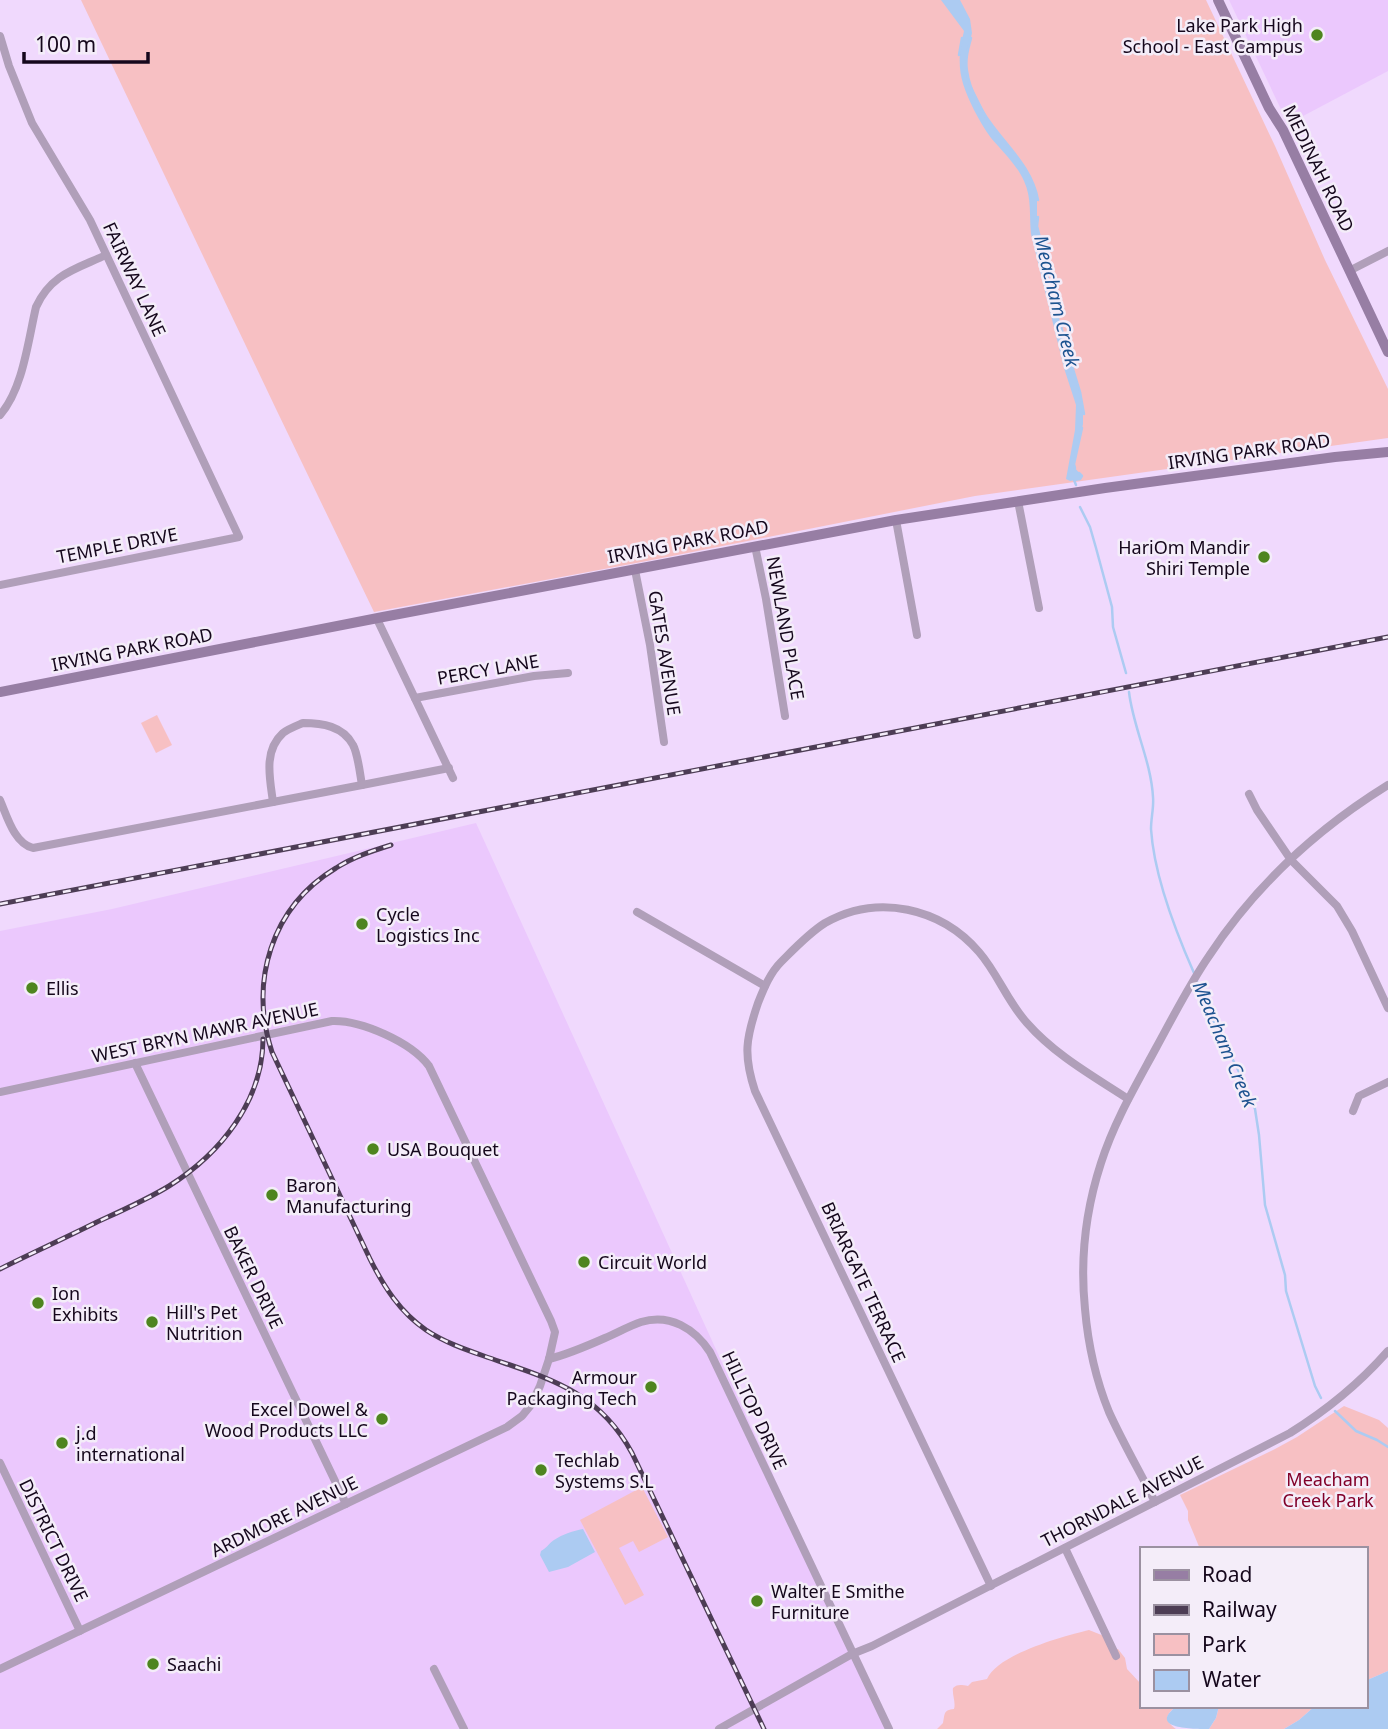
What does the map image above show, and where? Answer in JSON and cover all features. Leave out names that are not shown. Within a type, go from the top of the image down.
[{"type":"main road","name":"MEDINAH ROAD","points":[[1218,0],[1388,352]]},
{"type":"main road","name":"IRVING PARK ROAD","points":[[0,692],[896,520],[1335,457],[1388,452]]},
{"type":"street","name":"FAIRWAY LANE","points":[[0,36],[32,123],[90,220],[239,537]]},
{"type":"street","points":[[1349,271],[1388,251]]},
{"type":"street","points":[[0,415],[17,388],[36,307],[42,295],[57,278],[106,256]]},
{"type":"street","points":[[1018,501],[1039,608]]},
{"type":"street","points":[[896,520],[917,635]]},
{"type":"street","name":"TEMPLE DRIVE","points":[[0,585],[239,537]]},
{"type":"street","name":"NEWLAND PLACE","points":[[755,546],[785,716]]},
{"type":"street","name":"GATES AVENUE","points":[[635,570],[650,645],[664,741]]},
{"type":"street","points":[[377,619],[453,778]]},
{"type":"street","name":"PERCY LANE","points":[[415,698],[534,676],[568,673]]},
{"type":"street","points":[[273,802],[268,766],[272,747],[283,732],[303,723],[324,723],[341,732],[354,746],[362,785]]},
{"type":"street","points":[[0,800],[18,838],[33,848],[449,768]]},
{"type":"street","points":[[1155,1502],[1109,1412],[1089,1341],[1084,1309],[1083,1261],[1092,1194],[1101,1162],[1128,1099],[1197,975],[1246,905],[1291,859],[1340,817],[1388,785]]},
{"type":"street","points":[[1249,794],[1291,859],[1337,906],[1352,931],[1388,1009]]},
{"type":"street","name":"BRIARGATE TERRACE","points":[[991,1586],[755,1091],[747,1058],[748,1031],[765,986],[779,964],[808,936],[828,922],[866,909],[890,908],[922,913],[960,934],[978,951],[1011,1003],[1041,1038],[1069,1061],[1128,1099]]},
{"type":"street","points":[[637,912],[765,986]]},
{"type":"street","name":"WEST BRYN MAWR AVENUE","points":[[0,1092],[332,1021],[363,1025],[412,1050],[433,1072],[551,1321],[555,1332],[549,1360]]},
{"type":"street","name":"BAKER DRIVE","points":[[135,1063],[346,1504]]},
{"type":"street","points":[[1353,1111],[1359,1096],[1388,1083]]},
{"type":"street","name":"HILLTOP DRIVE","points":[[549,1360],[572,1353],[641,1322],[654,1320],[674,1322],[702,1340],[888,1729]]},
{"type":"street","name":"THORNDALE AVENUE","points":[[719,1729],[852,1654],[1290,1433],[1340,1399],[1388,1351]]},
{"type":"street","name":"ARDMORE AVENUE","points":[[0,1669],[507,1426],[522,1416],[535,1399],[549,1360]]},
{"type":"street","name":"DISTRICT DRIVE","points":[[0,1463],[80,1631]]},
{"type":"street","points":[[1065,1548],[1116,1656]]},
{"type":"street","points":[[434,1669],[464,1729]]},
{"type":"shaded area","name":"Lake Park High School - East Campus","points":[[1229,0],[1388,0],[1388,71],[1288,124]]},
{"type":"shaded area","points":[[476,823],[889,1729],[0,1729],[0,931],[112,909]]},
{"type":"green space","points":[[81,0],[1206,0],[1325,260],[1388,389],[1388,438],[975,496],[374,612]]},
{"type":"green space","points":[[157,715],[172,745],[156,753],[141,723]]},
{"type":"green space","name":"Meacham Creek Park","points":[[1344,1406],[1379,1420],[1388,1428],[1388,1671],[1367,1680],[1367,1547],[1199,1547],[1180,1495],[1297,1437]]},
{"type":"green space","points":[[642,1487],[668,1537],[639,1552],[633,1541],[619,1548],[644,1595],[625,1605],[580,1520]]},
{"type":"green space","points":[[1089,1630],[1104,1636],[1111,1649],[1118,1649],[1125,1658],[1127,1669],[1140,1683],[1140,1708],[1175,1708],[1170,1712],[1168,1720],[1176,1729],[937,1729],[943,1723],[946,1711],[954,1709],[953,1688],[987,1679],[994,1670],[1018,1654]]},
{"type":"green space","points":[[1218,1708],[1313,1708],[1284,1729],[1209,1729]]},
{"type":"water","name":"Meacham Creek","points":[[941,0],[960,0],[970,19],[972,33],[966,58],[970,83],[990,123],[1031,177],[1037,197],[1040,242],[1083,404],[1083,424],[1074,464],[1082,476],[1080,479],[1066,479],[1075,430],[1076,405],[1064,368],[1031,234],[1027,187],[974,110],[960,72],[964,31]]},
{"type":"water","points":[[583,1529],[595,1552],[568,1567],[549,1572],[540,1555],[541,1551],[561,1536]]},
{"type":"water","points":[[1388,1671],[1388,1729],[1284,1729],[1313,1708],[1367,1708],[1367,1680]]},
{"type":"water","points":[[1175,1708],[1218,1708],[1209,1729],[1176,1726],[1167,1719]]},
{"type":"waterway","name":"Meacham Creek","points":[[959,55],[962,38]]},
{"type":"waterway","name":"Meacham Creek","points":[[971,38],[966,67],[975,96],[1028,173],[1038,200]]},
{"type":"waterway","name":"Meacham Creek","points":[[1038,217],[1040,238]]},
{"type":"waterway","name":"Meacham Creek","points":[[1053,292],[1059,316]]},
{"type":"waterway","name":"Meacham Creek","points":[[1060,322],[1067,350]]},
{"type":"waterway","name":"Meacham Creek","points":[[1069,356],[1084,414]]},
{"type":"waterway","name":"Meacham Creek","points":[[1075,468],[1082,428]]},
{"type":"waterway","name":"Meacham Creek","points":[[1076,485],[1074,480],[1082,476],[1079,473]]},
{"type":"waterway","name":"Meacham Creek","points":[[1080,507],[1096,548],[1126,673]]},
{"type":"waterway","name":"Meacham Creek","points":[[1129,692],[1152,784],[1151,829],[1156,865],[1173,921],[1194,973]]},
{"type":"waterway","name":"Meacham Creek","points":[[1196,979],[1255,1109],[1265,1205],[1285,1275],[1286,1291],[1321,1398]]},
{"type":"waterway","name":"Meacham Creek","points":[[1335,1411],[1356,1431],[1388,1447]]},
{"type":"railway","points":[[0,904],[1388,637]]},
{"type":"railway","points":[[391,845],[336,868],[314,884],[295,903],[281,925],[271,948],[263,999],[265,1026],[272,1052],[370,1259],[401,1307],[426,1330],[447,1342],[569,1389],[603,1414],[618,1432],[632,1453],[764,1729]]},
{"type":"railway","points":[[0,1269],[151,1196],[188,1173],[221,1142],[247,1104],[261,1062],[263,1039]]},
{"type":"place","name":"Lake Park High School - East Campus","points":[[1317,35]]},
{"type":"place","name":"HariOm Mandir Shiri Temple","points":[[1264,557]]},
{"type":"place","name":"Cycle Logistics Inc","points":[[362,924]]},
{"type":"place","name":"Ellis","points":[[32,988]]},
{"type":"place","name":"USA Bouquet","points":[[373,1149]]},
{"type":"place","name":"Baron Manufacturing","points":[[272,1195]]},
{"type":"place","name":"Circuit World","points":[[584,1262]]},
{"type":"place","name":"Ion Exhibits","points":[[38,1303]]},
{"type":"place","name":"Hill's Pet Nutrition","points":[[152,1322]]},
{"type":"place","name":"Armour Packaging Tech","points":[[651,1387]]},
{"type":"place","name":"Excel Dowel & Wood Products LLC","points":[[382,1419]]},
{"type":"place","name":"j.d international","points":[[62,1443]]},
{"type":"place","name":"Techlab Systems S.L","points":[[541,1470]]},
{"type":"place","name":"Walter E Smithe Furniture","points":[[757,1601]]},
{"type":"place","name":"Saachi","points":[[153,1664]]}]
